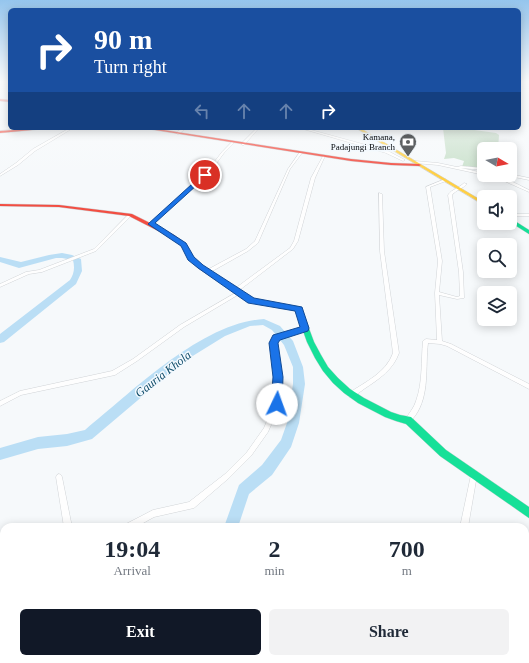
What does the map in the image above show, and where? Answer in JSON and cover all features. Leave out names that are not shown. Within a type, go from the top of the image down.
[{"type":"main road","points":[[0,132],[26,130]]},
{"type":"main road","points":[[156,130],[301,153],[388,164],[412,161]]},
{"type":"main road","points":[[159,130],[244,144],[379,162],[412,161]]},
{"type":"main road","points":[[361,130],[477,200]]},
{"type":"main road","points":[[0,205],[59,206],[130,215],[151,224],[184,245],[191,258],[207,272],[251,301],[299,309],[308,339],[330,376],[343,390],[365,404],[399,420],[408,420],[443,453],[529,513]]},
{"type":"main road","points":[[517,224],[529,232]]},
{"type":"street","points":[[0,175],[34,150],[69,130]]},
{"type":"street","points":[[178,134],[183,130]]},
{"type":"street","points":[[244,144],[256,130]]},
{"type":"street","points":[[308,130],[387,152],[412,161],[427,162],[477,173]]},
{"type":"street","points":[[151,224],[205,175],[220,160],[226,148],[233,143]]},
{"type":"street","points":[[207,272],[246,250],[257,242],[289,169],[301,153]]},
{"type":"street","points":[[0,404],[20,393],[113,373],[135,360],[182,326],[237,292],[291,249],[296,241],[309,189],[319,163],[324,156]]},
{"type":"street","points":[[458,168],[462,166],[477,168]]},
{"type":"street","points":[[0,168],[8,169]]},
{"type":"street","points":[[517,176],[529,179]]},
{"type":"street","points":[[440,342],[437,293],[440,262],[428,187],[445,180]]},
{"type":"street","points":[[510,182],[529,191]]},
{"type":"street","points":[[437,293],[456,298],[462,297],[461,272],[450,195],[465,184]]},
{"type":"street","points":[[351,395],[387,368],[394,361],[396,353],[382,250],[380,194]]},
{"type":"street","points":[[0,286],[28,273],[40,271],[95,250],[130,215]]},
{"type":"street","points":[[517,215],[529,215]]},
{"type":"street","points":[[136,523],[153,514],[191,505],[227,476],[249,454],[266,430],[277,404],[278,377],[273,343],[276,337],[305,328]]},
{"type":"street","points":[[408,420],[419,402],[424,388],[426,341],[440,342],[470,355],[529,387]]},
{"type":"street","points":[[465,523],[474,475]]},
{"type":"street","points":[[59,477],[67,523]]},
{"type":"green space","points":[[443,130],[474,130],[496,133],[499,135],[498,142],[477,142],[477,168],[462,167],[464,161],[454,158],[444,159],[446,153]]},
{"type":"waterway","name":"Gauria Khola","points":[[0,259],[13,264],[21,265],[62,255],[77,259],[78,262],[77,274],[73,282],[0,339]]},
{"type":"waterway","name":"Gauria Khola","points":[[0,454],[38,443],[67,440],[88,435],[179,359],[221,333],[249,323],[264,322],[276,328],[289,344],[298,367],[299,384],[293,423],[286,443],[267,470],[244,490],[232,523]]},
{"type":"traffic: fast","points":[[517,224],[529,232]]},
{"type":"traffic: fast","points":[[239,293],[251,301],[299,309],[310,342],[317,356],[335,380],[347,391],[388,415],[408,420],[443,453],[529,513]]},
{"type":"traffic: slow","points":[[361,130],[477,200]]},
{"type":"traffic: jam","points":[[0,132],[26,130]]},
{"type":"traffic: jam","points":[[157,130],[351,160],[419,165]]},
{"type":"traffic: jam","points":[[0,205],[59,206],[130,215],[172,236],[184,245],[191,258],[200,267],[239,293]]},
{"type":"place","name":"Kamana, Padajungi Branch","points":[[408,157]]},
{"type":"route","points":[[205,175],[151,224],[184,245],[191,258],[200,267],[251,301],[291,306],[299,309],[305,328],[276,337],[273,343],[278,377],[277,404]]}]
